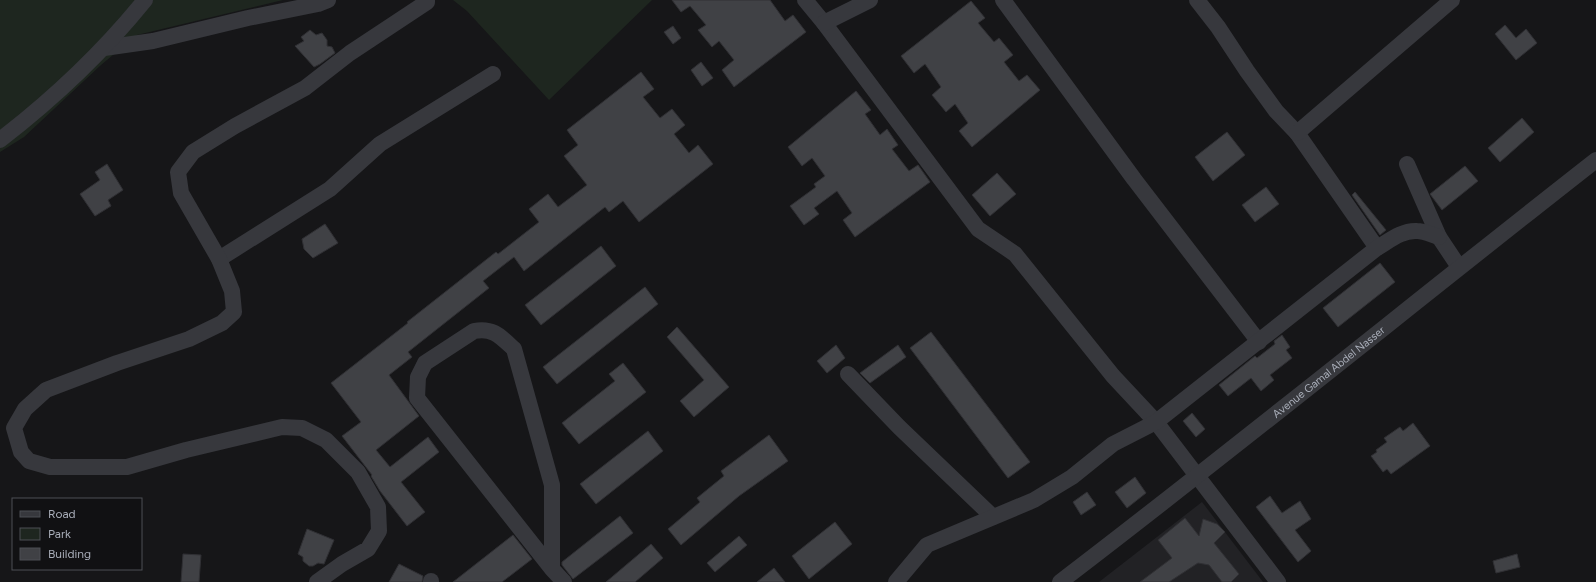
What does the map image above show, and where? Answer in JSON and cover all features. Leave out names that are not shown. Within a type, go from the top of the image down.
[{"type":"street","points":[[0,140],[25,121],[104,48],[145,0]]},
{"type":"street","points":[[104,48],[153,40],[248,18],[318,4],[328,0]]},
{"type":"street","points":[[317,582],[342,564],[368,549],[379,531],[378,507],[358,472],[326,440],[302,428],[282,427],[186,450],[127,467],[50,467],[29,461],[21,452],[7,427],[25,408],[46,390],[117,363],[189,339],[222,323],[234,312],[232,291],[219,259],[180,193],[178,172],[193,152],[236,126],[305,88],[350,53],[407,16],[427,2],[427,0]]},
{"type":"street","points":[[805,0],[824,23],[978,229],[1015,254],[1113,376],[1156,422],[1278,582]]},
{"type":"street","points":[[824,23],[870,0]]},
{"type":"street","points":[[1003,0],[1134,179],[1258,342]]},
{"type":"street","points":[[1197,0],[1218,27],[1247,72],[1276,111],[1297,133],[1377,248]]},
{"type":"street","points":[[1297,133],[1452,0]]},
{"type":"street","points":[[219,259],[330,189],[380,144],[493,74]]},
{"type":"street","name":"Avenue Gamal Abdel Nasser","points":[[1060,582],[1197,477],[1459,267],[1596,160]]},
{"type":"street","points":[[1407,164],[1439,237],[1459,267]]},
{"type":"street","points":[[896,582],[927,545],[1034,500],[1072,477],[1113,444],[1156,422],[1377,248],[1400,234],[1408,232],[1418,231],[1439,237]]},
{"type":"street","points":[[552,569],[552,485],[514,349],[499,335],[483,329],[474,331],[425,363],[418,377],[417,398],[552,569],[564,582]]},
{"type":"street","points":[[848,374],[899,427],[994,517]]},
{"type":"shaded area","points":[[1202,502],[1263,582],[1099,582]]},
{"type":"green space","points":[[0,0],[283,0],[137,35],[101,65],[24,137],[0,152]]},
{"type":"green space","points":[[453,0],[652,0],[549,100],[467,11]]},
{"type":"building","points":[[672,0],[770,0],[785,21],[793,15],[806,32],[734,87],[722,70],[734,60],[719,41],[712,47],[698,30],[706,25],[690,6],[681,12]]},
{"type":"building","points":[[971,1],[985,18],[978,23],[994,42],[999,38],[1013,55],[1004,62],[1019,81],[1027,75],[1040,90],[972,147],[959,131],[968,123],[955,104],[946,112],[932,95],[941,87],[925,64],[914,73],[901,56]]},
{"type":"building","points":[[1505,25],[1516,38],[1526,29],[1537,43],[1516,60],[1495,34]]},
{"type":"building","points":[[673,26],[681,38],[673,44],[664,32]]},
{"type":"building","points":[[310,30],[316,35],[322,33],[327,40],[327,46],[332,47],[335,53],[314,67],[295,46],[304,41],[301,37]]},
{"type":"building","points":[[701,62],[713,78],[702,86],[691,70]]},
{"type":"building","points":[[641,72],[654,89],[643,97],[660,118],[672,109],[685,125],[674,134],[689,153],[698,145],[713,164],[639,222],[623,201],[609,212],[605,207],[524,271],[514,257],[483,281],[489,288],[408,352],[412,357],[389,375],[419,416],[376,450],[390,467],[428,437],[439,452],[401,482],[425,512],[407,526],[380,491],[371,476],[372,475],[342,436],[361,422],[331,383],[496,252],[498,254],[539,222],[529,209],[548,194],[558,207],[587,185],[564,156],[578,145],[567,130]]},
{"type":"building","points":[[856,91],[871,110],[865,114],[880,135],[887,129],[898,145],[892,149],[909,171],[918,165],[930,182],[855,237],[843,220],[852,213],[837,191],[814,208],[819,214],[804,225],[790,206],[816,187],[814,184],[825,176],[812,158],[802,166],[788,147]]},
{"type":"building","points":[[1522,118],[1534,132],[1500,162],[1488,148]]},
{"type":"building","points":[[1227,132],[1245,155],[1213,181],[1195,157]]},
{"type":"building","points":[[107,164],[123,190],[108,200],[111,206],[95,216],[80,194],[100,180],[95,172]]},
{"type":"building","points":[[1465,166],[1478,181],[1442,210],[1430,194]]},
{"type":"building","points":[[997,173],[1016,194],[990,216],[972,195]]},
{"type":"building","points":[[1266,187],[1279,204],[1255,222],[1242,205]]},
{"type":"building","points":[[1355,192],[1386,230],[1380,235],[1352,195]]},
{"type":"building","points":[[325,224],[338,243],[313,258],[304,249],[302,239]]},
{"type":"building","points":[[601,246],[616,266],[541,325],[525,305]]},
{"type":"building","points":[[1380,263],[1395,282],[1338,327],[1323,308]]},
{"type":"building","points":[[645,287],[658,304],[557,384],[543,367]]},
{"type":"building","points":[[677,327],[729,387],[694,417],[680,401],[704,380],[667,337]]},
{"type":"building","points":[[931,332],[1030,462],[1008,478],[910,348]]},
{"type":"building","points":[[1282,335],[1290,347],[1286,350],[1292,358],[1270,375],[1274,380],[1261,391],[1251,378],[1228,396],[1219,385],[1255,356],[1257,358],[1275,344],[1274,341]]},
{"type":"building","points":[[836,345],[845,358],[827,373],[817,361]]},
{"type":"building","points":[[898,345],[906,357],[870,383],[860,373]]},
{"type":"building","points":[[623,363],[646,392],[579,444],[562,423],[615,381],[609,374]]},
{"type":"building","points":[[1192,413],[1205,429],[1196,437],[1183,421]]},
{"type":"building","points":[[1413,423],[1430,446],[1391,474],[1387,469],[1383,472],[1371,456],[1377,452],[1376,450],[1387,442],[1384,438],[1400,427],[1403,431]]},
{"type":"building","points":[[648,431],[663,451],[596,504],[580,484]]},
{"type":"building","points":[[769,435],[788,461],[739,496],[681,545],[668,529],[700,502],[697,498],[724,476],[721,471]]},
{"type":"building","points":[[1135,477],[1146,493],[1127,508],[1115,492]]},
{"type":"building","points":[[1087,492],[1096,505],[1081,515],[1073,502]]},
{"type":"building","points":[[1270,496],[1282,513],[1300,501],[1311,519],[1295,530],[1311,551],[1298,562],[1256,507]]},
{"type":"building","points":[[620,516],[633,533],[573,579],[562,565],[562,562]]},
{"type":"building","points":[[1185,518],[1199,536],[1203,519],[1217,524],[1225,532],[1214,543],[1239,574],[1231,582],[1222,582],[1209,565],[1198,563],[1169,582],[1140,582],[1172,558],[1158,540]]},
{"type":"building","points":[[835,522],[852,544],[809,579],[792,556]]},
{"type":"building","points":[[307,529],[334,540],[324,564],[318,563],[313,566],[309,566],[303,561],[303,557],[298,554]]},
{"type":"building","points":[[513,535],[532,559],[502,582],[453,582]]},
{"type":"building","points":[[739,536],[747,545],[715,572],[707,563]]},
{"type":"building","points":[[651,544],[663,558],[635,582],[606,582]]},
{"type":"building","points":[[183,554],[201,555],[199,582],[181,582]]},
{"type":"building","points":[[1517,554],[1520,567],[1496,573],[1493,561]]},
{"type":"building","points":[[399,564],[423,576],[422,582],[389,582]]},
{"type":"building","points":[[774,568],[785,582],[757,582]]}]
